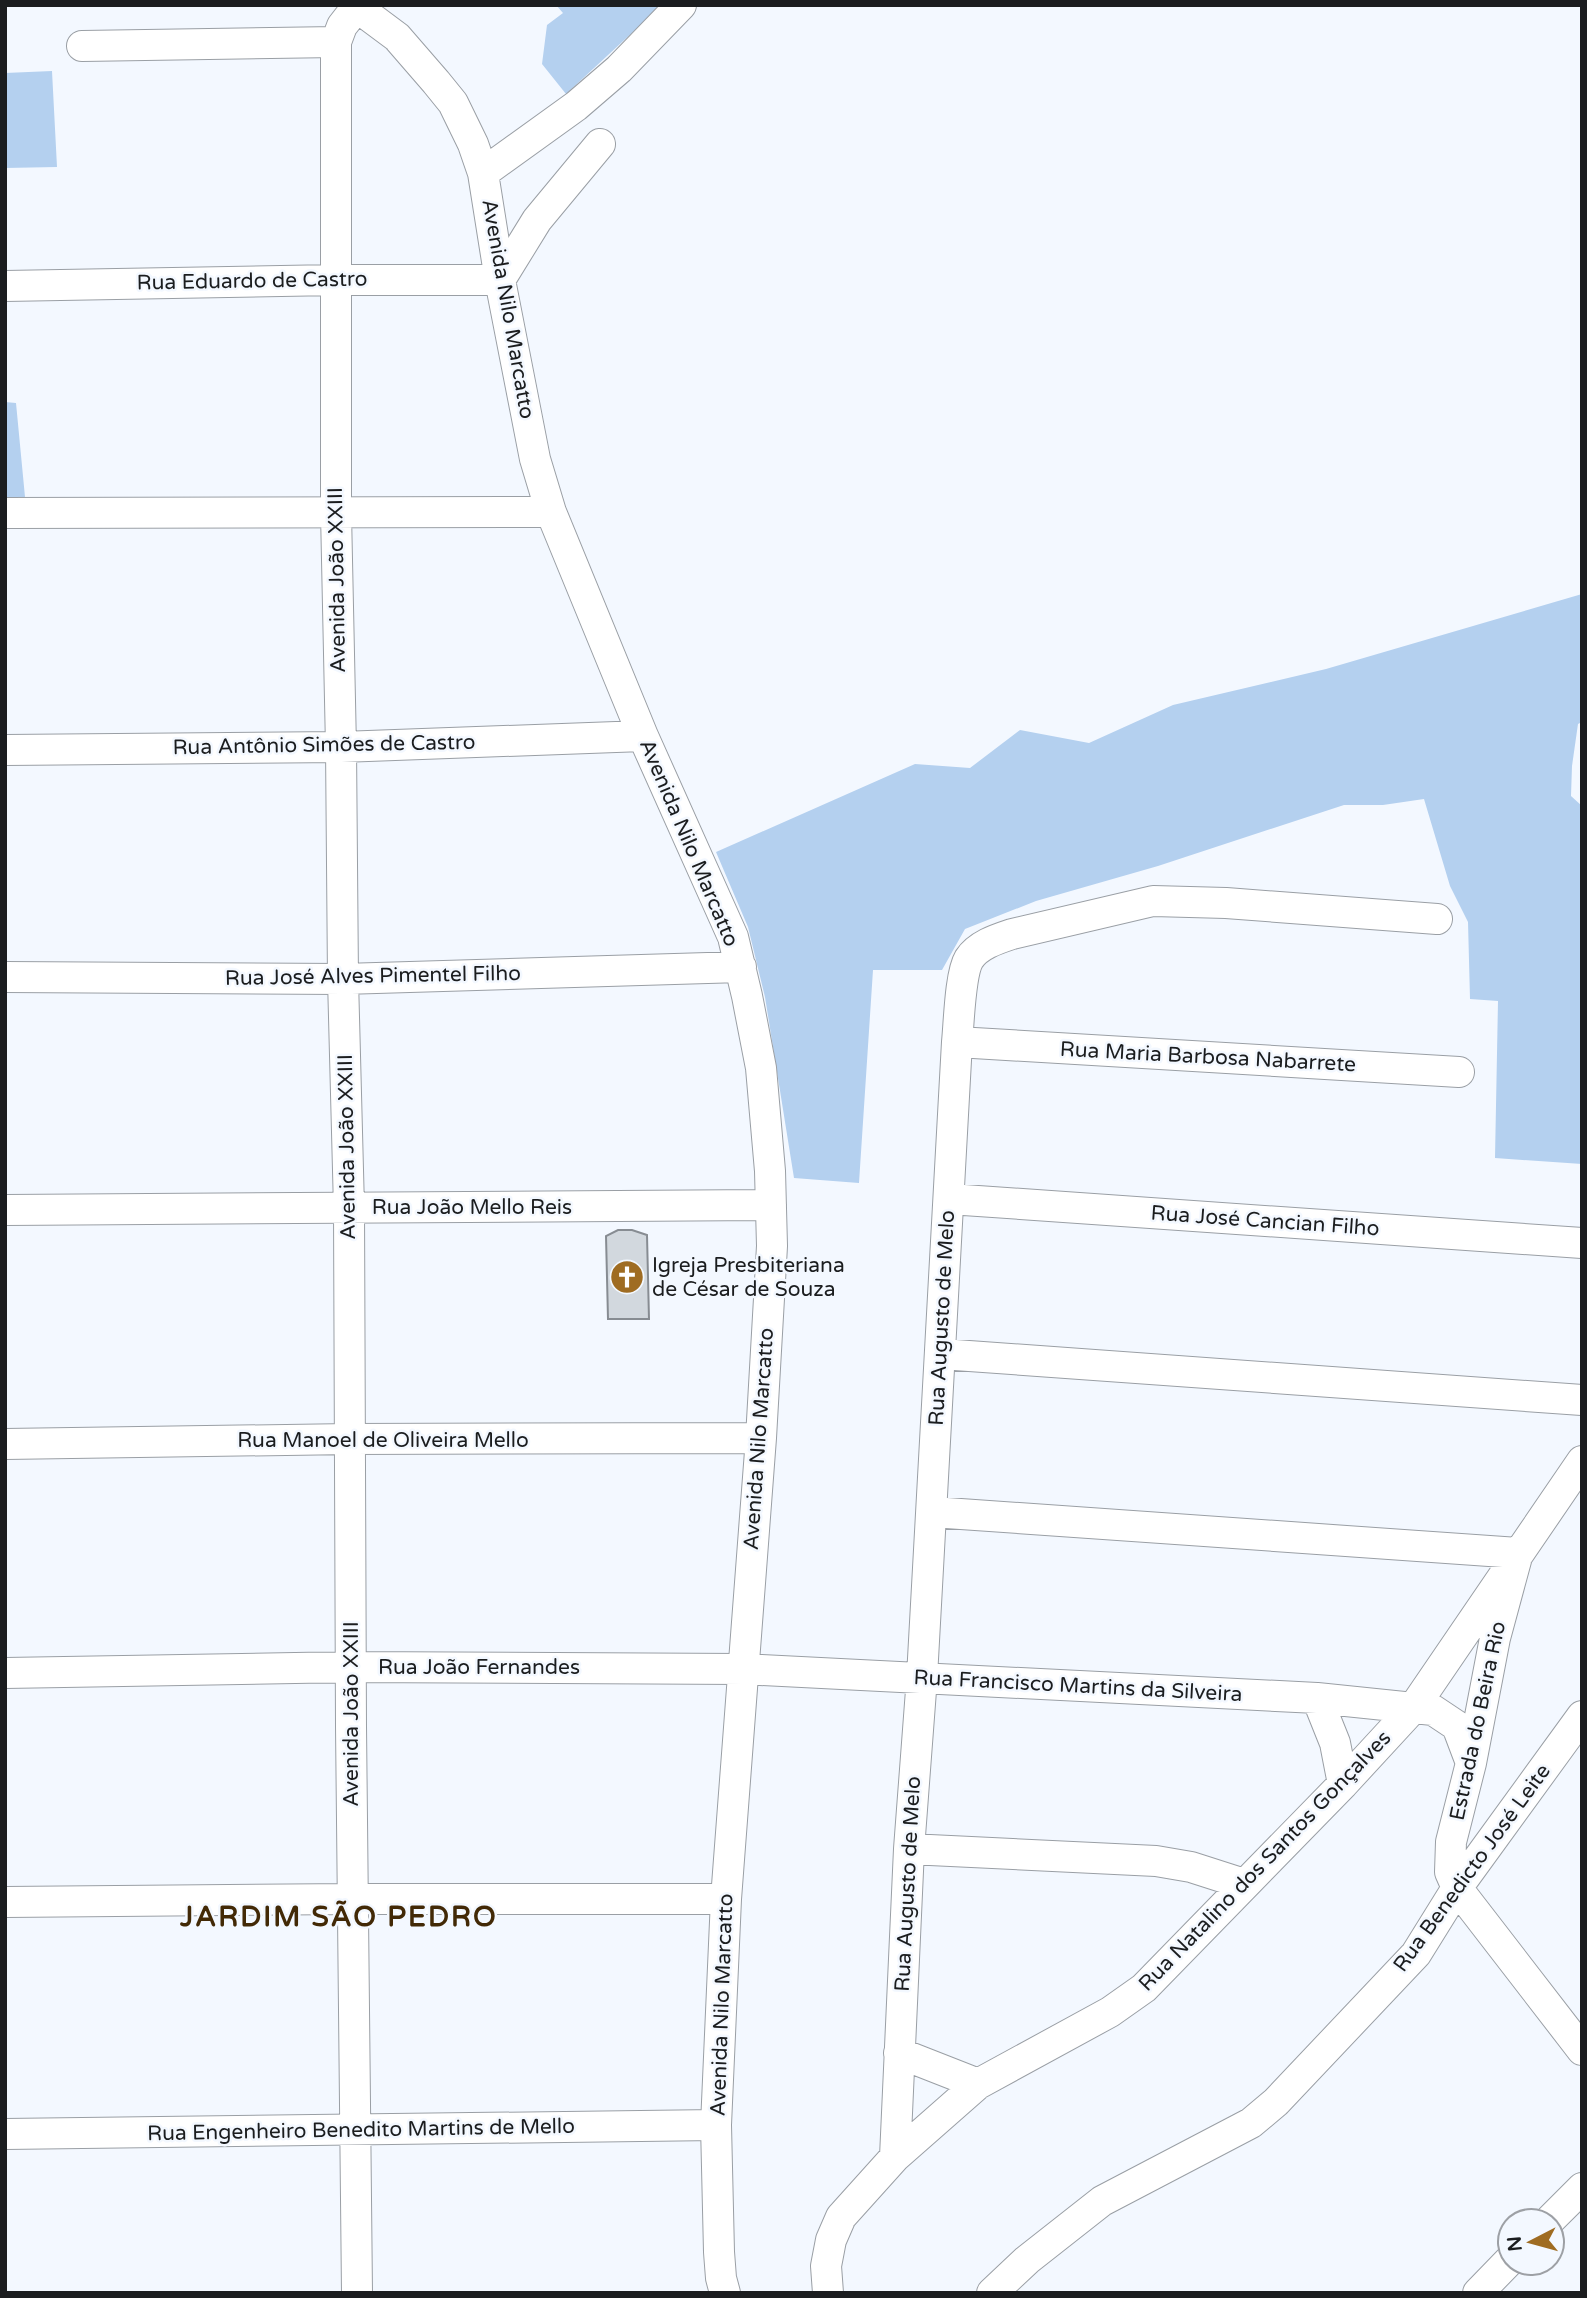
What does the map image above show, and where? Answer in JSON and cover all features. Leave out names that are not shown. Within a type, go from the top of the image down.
[{"type":"street","points":[[483,173],[602,84],[654,35],[681,5]]},
{"type":"street","points":[[82,46],[336,41],[355,6]]},
{"type":"street","name":"Avenida Nilo Marcatto","points":[[355,6],[397,37],[453,103],[483,173],[500,279],[535,458],[551,512],[643,736],[733,937],[761,1068],[772,1205],[772,1246],[761,1438],[726,1899],[716,2125],[719,2252],[725,2293]]},
{"type":"street","name":"Avenida João XXIII","points":[[336,41],[336,513],[349,1208],[350,1667],[357,2293]]},
{"type":"street","points":[[500,279],[537,220],[600,144]]},
{"type":"street","name":"Rua Eduardo de Castro","points":[[5,286],[335,279],[500,279]]},
{"type":"street","points":[[5,513],[551,512]]},
{"type":"street","name":"Rua Antônio Simões de Castro","points":[[5,750],[341,747],[643,736]]},
{"type":"street","name":"Rua Augusto de Melo","points":[[895,2157],[909,1849],[932,1512],[957,1042],[965,969],[970,957],[992,940],[1012,933],[1153,901],[1226,903],[1437,919]]},
{"type":"street","name":"Rua José Alves Pimentel Filho","points":[[5,977],[343,979],[741,968]]},
{"type":"street","name":"Rua Maria Barbosa Nabarrete","points":[[957,1042],[1459,1072]]},
{"type":"street","name":"Rua José Cancian Filho","points":[[949,1199],[1582,1243]]},
{"type":"street","name":"Rua João Mello Reis","points":[[5,1210],[772,1205]]},
{"type":"street","points":[[941,1354],[1582,1400]]},
{"type":"street","name":"Rua Manoel de Oliveira Mello","points":[[5,1444],[350,1439],[761,1438]]},
{"type":"street","name":"Rua Natalino dos Santos Gonçalves","points":[[828,2293],[826,2266],[831,2240],[841,2217],[895,2157],[978,2084],[1110,2012],[1144,1988],[1343,1784],[1414,1707],[1582,1461]]},
{"type":"street","points":[[932,1512],[1518,1553]]},
{"type":"street","name":"Estrada do Beira Rio","points":[[1457,1888],[1450,1872],[1451,1842],[1471,1763],[1469,1719],[1518,1553]]},
{"type":"street","name":"Rua João Fernandes","points":[[5,1673],[350,1667],[742,1669]]},
{"type":"street","name":"Rua Francisco Martins da Silveira","points":[[742,1669],[1317,1698],[1414,1707],[1469,1719]]},
{"type":"street","points":[[1317,1698],[1335,1743],[1343,1784]]},
{"type":"street","name":"Rua Benedicto José Leite","points":[[992,2293],[1027,2260],[1102,2202],[1251,2123],[1276,2102],[1416,1954],[1457,1888],[1582,1716]]},
{"type":"street","points":[[909,1849],[1156,1861],[1191,1867],[1244,1884]]},
{"type":"street","points":[[1457,1888],[1582,2050]]},
{"type":"street","points":[[5,1902],[726,1899]]},
{"type":"street","points":[[899,2053],[978,2084]]},
{"type":"street","name":"Rua Engenheiro Benedito Martins de Mello","points":[[5,2134],[716,2125]]},
{"type":"street","points":[[1563,2207],[1582,2189]]},
{"type":"street","points":[[1478,2293],[1496,2274]]},
{"type":"shaded area","points":[[556,5],[662,5],[566,94],[542,64],[547,25],[563,13]]},
{"type":"shaded area","points":[[52,71],[57,167],[5,168],[5,73]]},
{"type":"shaded area","points":[[5,402],[16,403],[25,497],[5,498]]},
{"type":"shaded area","points":[[1582,594],[1582,722],[1578,724],[1571,796],[1582,806],[1582,1164],[1495,1158],[1498,1001],[1470,999],[1468,922],[1450,886],[1424,799],[1383,805],[1344,805],[1158,866],[1036,901],[965,929],[942,970],[873,970],[859,1183],[794,1178],[765,997],[748,927],[716,852],[915,764],[970,768],[1020,730],[1089,743],[1173,705],[1326,669]]},
{"type":"building","name":"Igreja Presbiteriana de César de Souza","points":[[618,1230],[632,1230],[647,1235],[649,1319],[608,1319],[606,1236]]},
{"type":"place","name":"Igreja Presbiteriana de César de Souza","points":[[627,1277]]},
{"type":"district","name":"JARDIM SÃO PEDRO","points":[[339,1917]]}]
